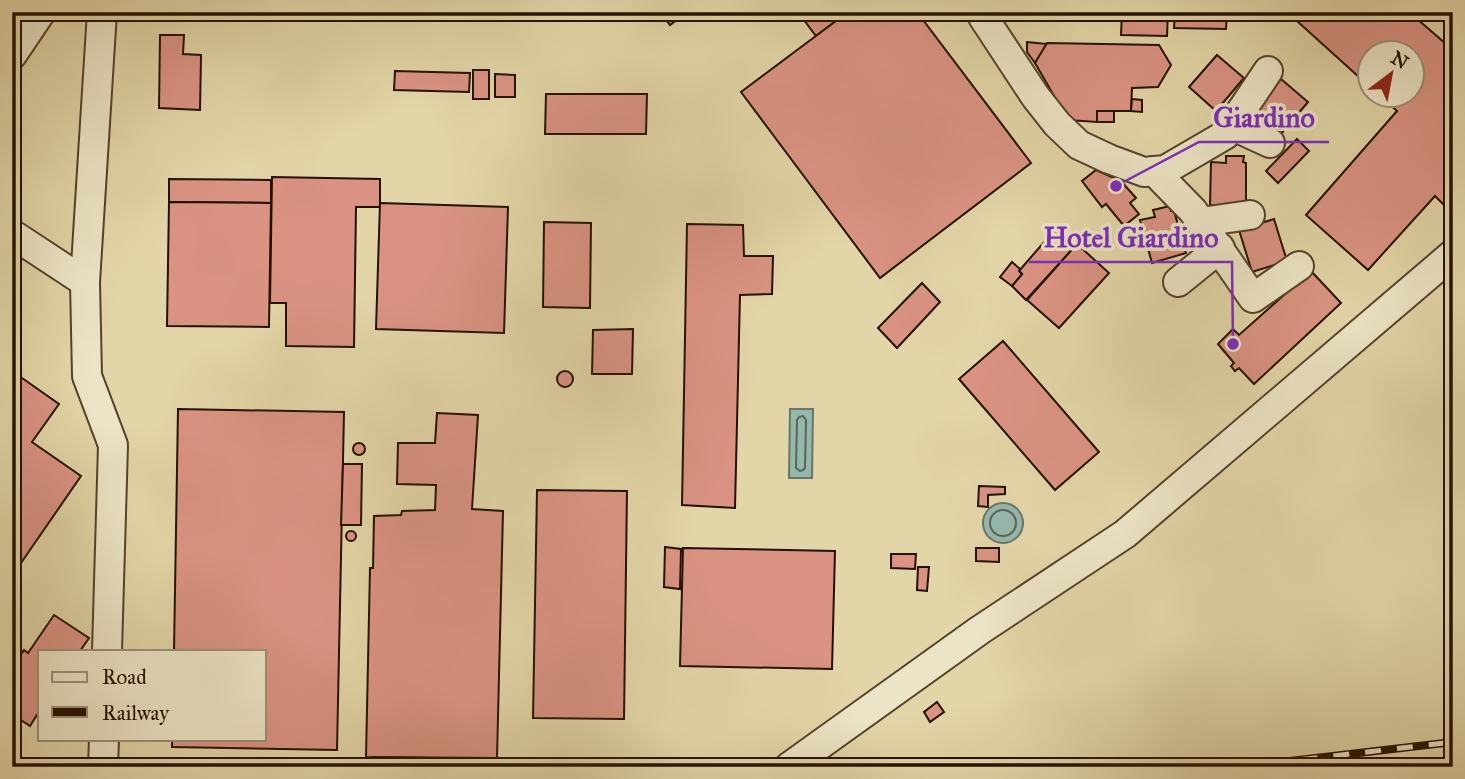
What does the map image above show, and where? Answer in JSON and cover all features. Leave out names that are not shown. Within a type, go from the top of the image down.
[{"type":"street","points":[[12,55],[41,12]]},
{"type":"street","points":[[102,12],[85,282],[87,376],[113,445],[107,650]]},
{"type":"street","points":[[983,12],[982,17],[1057,124],[1079,145],[1144,172],[1165,170],[1225,135],[1268,71]]},
{"type":"street","points":[[1231,125],[1270,143]]},
{"type":"street","points":[[1154,171],[1193,211],[1253,298],[1299,266]]},
{"type":"street","points":[[1201,222],[1250,215]]},
{"type":"street","points":[[12,234],[85,282]]},
{"type":"street","points":[[1178,282],[1220,248]]},
{"type":"street","points":[[789,767],[979,630],[1125,534],[1453,254]]},
{"type":"street","points":[[103,767],[104,740]]},
{"type":"water","points":[[790,409],[813,409],[812,478],[789,478]]},
{"type":"water","points":[[1003,503],[1011,504],[1017,509],[1022,515],[1022,531],[1017,537],[1011,542],[1003,543],[995,542],[989,537],[984,531],[983,523],[984,515],[989,509],[995,504]]},
{"type":"building","points":[[660,12],[687,12],[670,25]]},
{"type":"building","points":[[798,12],[848,12],[816,36]]},
{"type":"building","points":[[848,12],[917,12],[1031,163],[880,278],[741,92]]},
{"type":"building","points":[[1122,12],[1168,12],[1167,36],[1121,35]]},
{"type":"building","points":[[1175,12],[1227,12],[1226,29],[1174,28]]},
{"type":"building","points":[[1287,12],[1409,12],[1453,50],[1453,201],[1447,208],[1435,196],[1368,270],[1306,215],[1397,111],[1394,108],[1426,108],[1426,38],[1356,38],[1356,74]]},
{"type":"building","points":[[160,35],[184,35],[183,54],[201,55],[200,110],[159,108]]},
{"type":"building","points":[[1027,42],[1047,44],[1035,63],[1027,52]]},
{"type":"building","points":[[1047,43],[1159,45],[1171,65],[1158,87],[1132,88],[1131,111],[1097,111],[1097,122],[1068,120],[1035,63]]},
{"type":"building","points":[[1217,55],[1244,78],[1216,111],[1189,87]]},
{"type":"building","points":[[473,70],[489,70],[489,99],[473,99]]},
{"type":"building","points":[[395,71],[470,73],[469,92],[394,90]]},
{"type":"building","points":[[495,74],[515,75],[515,97],[495,97]]},
{"type":"building","points":[[1281,79],[1308,102],[1281,134],[1254,111]]},
{"type":"building","points":[[546,94],[647,94],[646,134],[545,134]]},
{"type":"building","points":[[1132,99],[1142,100],[1142,112],[1131,111]]},
{"type":"building","points":[[1097,111],[1114,111],[1114,122],[1097,122]]},
{"type":"building","points":[[1297,139],[1309,151],[1278,183],[1266,171]]},
{"type":"building","points":[[1226,156],[1244,156],[1246,206],[1210,205],[1211,162],[1226,163]]},
{"type":"building","points":[[1096,170],[1121,181],[1136,198],[1130,203],[1139,214],[1124,226],[1106,204],[1102,207],[1082,181]]},
{"type":"building","points":[[272,177],[380,179],[380,207],[356,207],[354,347],[286,346],[286,303],[270,303]]},
{"type":"building","points":[[169,179],[271,180],[271,203],[169,202]]},
{"type":"building","points":[[169,202],[271,203],[269,327],[167,326]]},
{"type":"building","points":[[380,203],[508,207],[504,333],[376,329]]},
{"type":"building","points":[[1170,206],[1171,211],[1174,211],[1186,253],[1152,263],[1140,220],[1155,217],[1153,210]]},
{"type":"building","points":[[1274,219],[1287,261],[1252,272],[1239,230]]},
{"type":"building","points":[[544,222],[591,223],[590,308],[543,307]]},
{"type":"building","points":[[687,224],[743,225],[744,256],[773,256],[772,294],[740,295],[735,508],[682,505]]},
{"type":"building","points":[[1058,226],[1077,244],[1026,300],[1012,286],[1022,274],[1019,271]]},
{"type":"building","points":[[1077,244],[1109,273],[1059,328],[1027,300]]},
{"type":"building","points":[[1012,262],[1022,274],[1012,286],[1000,277]]},
{"type":"building","points":[[1311,271],[1341,303],[1254,384],[1239,368],[1235,371],[1231,366],[1234,363],[1218,344],[1233,329],[1239,335]]},
{"type":"building","points":[[922,283],[940,302],[897,348],[878,328]]},
{"type":"building","points":[[633,329],[632,374],[592,374],[593,330]]},
{"type":"building","points":[[1003,341],[1099,452],[1055,490],[959,379]]},
{"type":"building","points":[[12,371],[59,404],[32,442],[81,476],[12,576]]},
{"type":"building","points":[[565,371],[573,379],[565,387],[557,379]]},
{"type":"building","points":[[178,409],[344,412],[337,750],[172,747],[172,740],[266,740],[266,650],[174,650]]},
{"type":"building","points":[[437,413],[478,415],[472,509],[503,511],[497,758],[366,757],[370,568],[373,568],[374,516],[401,515],[402,511],[435,510],[436,485],[397,484],[398,443],[435,443]]},
{"type":"building","points":[[359,443],[365,449],[359,455],[353,449]]},
{"type":"building","points":[[343,464],[362,464],[361,525],[341,525]]},
{"type":"building","points":[[979,486],[1005,487],[1005,494],[988,495],[988,507],[978,506]]},
{"type":"building","points":[[537,490],[627,491],[624,719],[533,718]]},
{"type":"building","points":[[351,531],[355,532],[355,540],[351,541],[347,540],[346,536],[347,532]]},
{"type":"building","points":[[665,547],[681,549],[680,589],[664,587]]},
{"type":"building","points":[[683,548],[835,551],[832,669],[680,666]]},
{"type":"building","points":[[976,548],[999,548],[999,562],[976,561]]},
{"type":"building","points":[[891,554],[916,554],[915,569],[891,568]]},
{"type":"building","points":[[918,567],[929,567],[927,591],[917,590]]},
{"type":"building","points":[[54,615],[89,638],[81,650],[38,650],[38,713],[30,726],[12,714],[12,677],[21,663],[17,660],[24,650],[28,653]]},
{"type":"building","points":[[937,702],[944,712],[930,722],[924,712]]},
{"type":"building","points":[[372,757],[493,759],[492,767],[371,767]]},
{"type":"railway","points":[[1238,767],[1453,742]]},
{"type":"place","name":"Giardino","points":[[1116,186]]},
{"type":"place","name":"Hotel Giardino","points":[[1233,344]]}]
